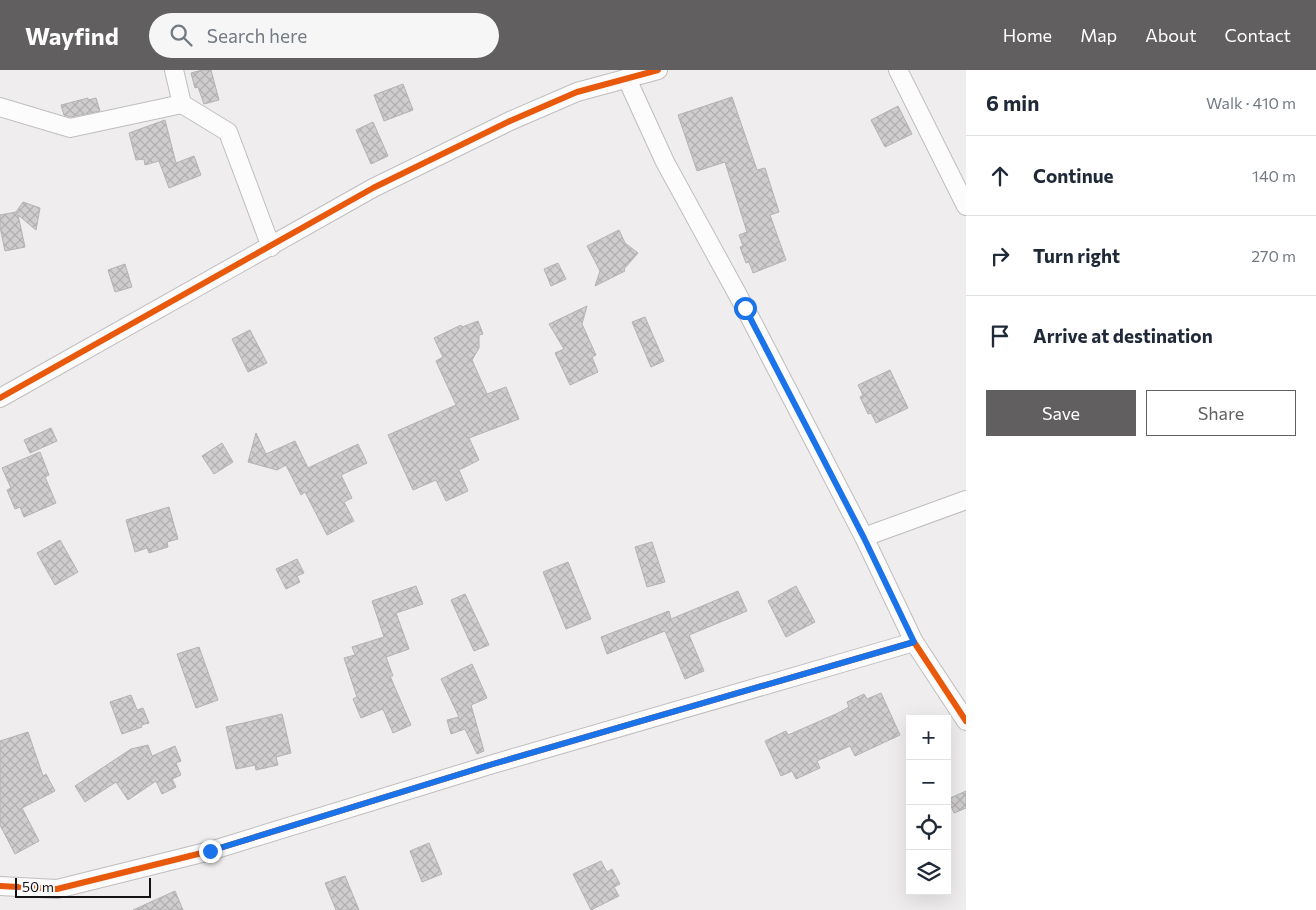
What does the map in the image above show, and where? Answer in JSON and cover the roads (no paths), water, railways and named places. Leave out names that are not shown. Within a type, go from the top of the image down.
[{"type":"street","points":[[174,70],[182,104]]},
{"type":"street","points":[[0,398],[373,188],[510,121],[577,92],[657,70]]},
{"type":"street","points":[[898,70],[966,206]]},
{"type":"street","points":[[627,79],[665,162],[745,308],[864,538],[914,642],[966,721]]},
{"type":"street","points":[[0,107],[70,128],[182,104],[228,132],[271,247]]},
{"type":"street","points":[[864,538],[966,500]]},
{"type":"street","points":[[0,886],[57,889],[210,851],[493,764],[914,642]]}]
